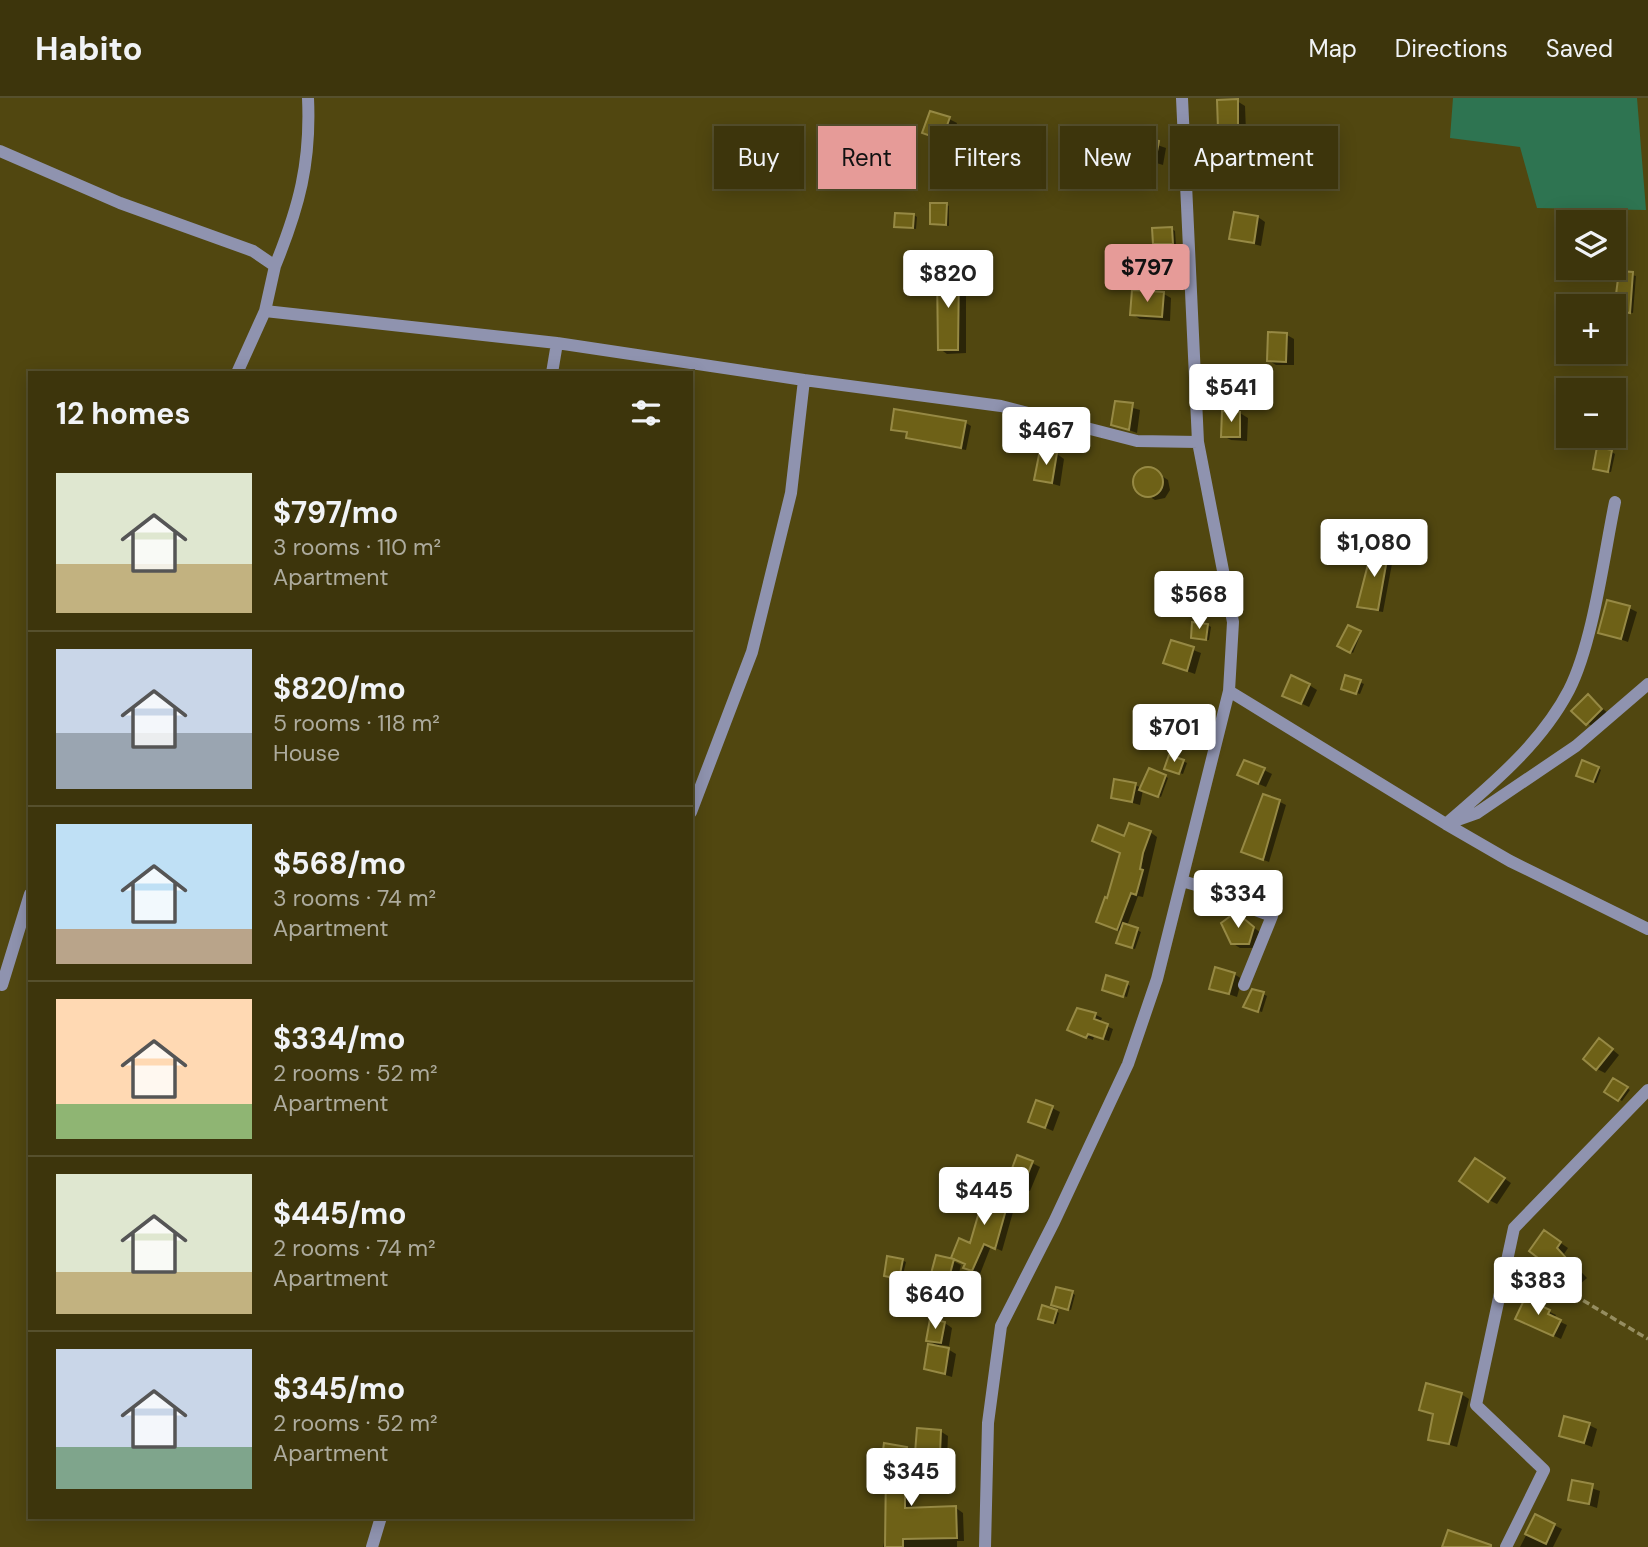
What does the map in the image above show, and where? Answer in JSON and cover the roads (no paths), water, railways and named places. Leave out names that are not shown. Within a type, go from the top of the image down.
[{"type":"street","points":[[238,371],[265,311],[275,265],[298,211],[306,163],[308,98]]},
{"type":"street","points":[[985,1547],[988,1423],[1001,1326],[1054,1223],[1128,1064],[1157,979],[1229,691],[1233,622],[1198,442],[1182,98]]},
{"type":"street","points":[[0,151],[120,203],[253,251],[275,265]]},
{"type":"street","points":[[265,311],[557,343],[1001,406],[1137,441],[1198,442]]},
{"type":"street","points":[[552,371],[557,343]]},
{"type":"street","points":[[693,807],[752,652],[791,494],[804,380]]},
{"type":"street","points":[[1446,824],[1515,763],[1569,690],[1582,655],[1615,502]]},
{"type":"street","points":[[1446,824],[1477,813],[1576,746],[1648,684]]},
{"type":"street","points":[[1229,691],[1510,861],[1648,929]]},
{"type":"street","points":[[1182,881],[1227,894],[1242,905],[1272,916],[1244,985]]},
{"type":"street","points":[[2,985],[28,900]]},
{"type":"street","points":[[1506,1547],[1544,1470],[1476,1405],[1514,1228],[1648,1090]]},
{"type":"street","points":[[372,1547],[380,1519]]}]
